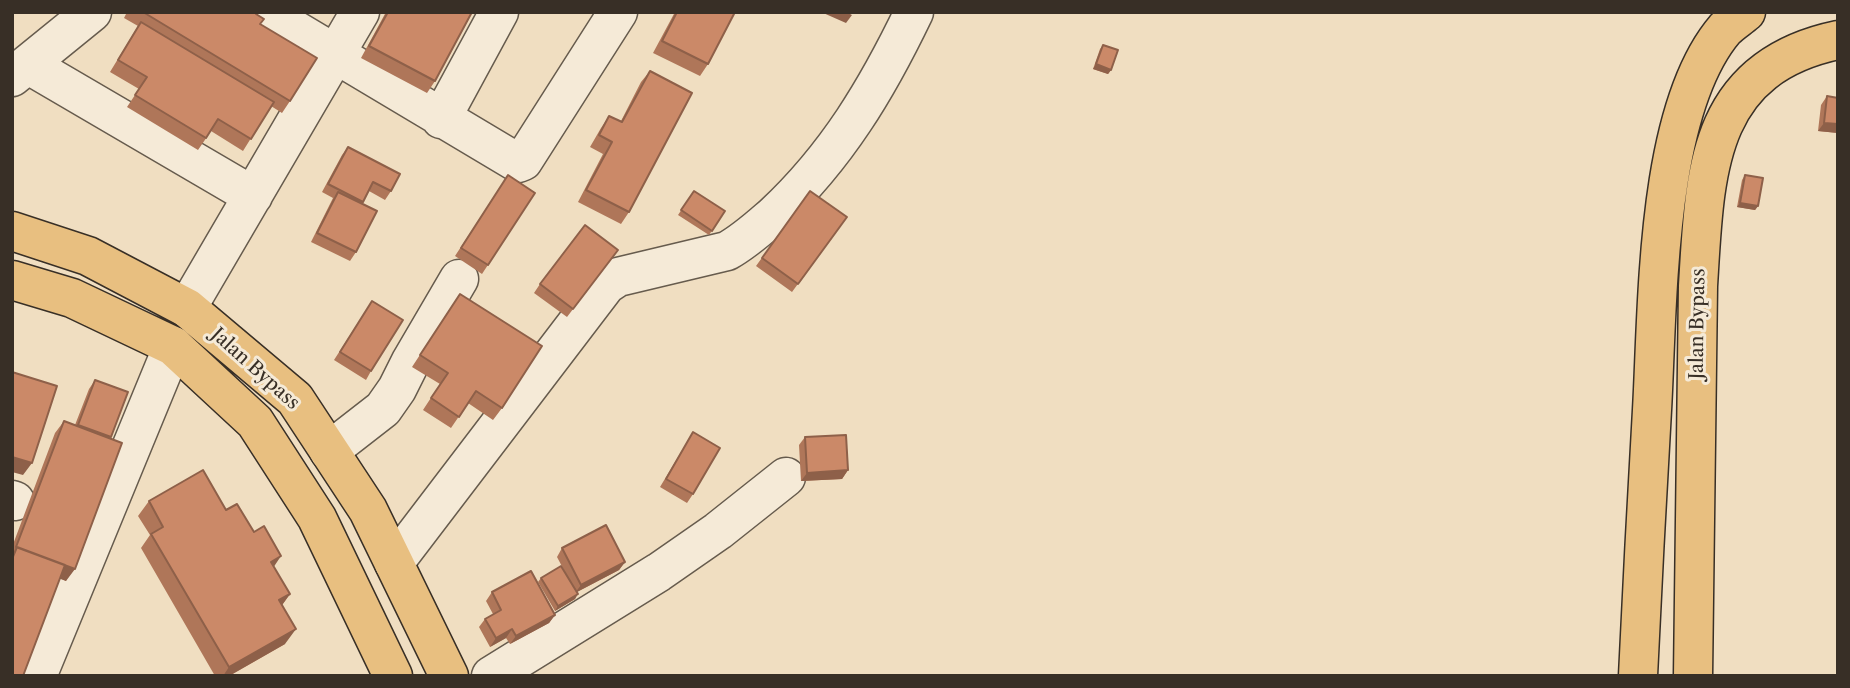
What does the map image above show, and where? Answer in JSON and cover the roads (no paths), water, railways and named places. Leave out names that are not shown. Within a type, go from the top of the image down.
[{"type":"highway","name":"Jalan Bypass","points":[[1638,676],[1661,251],[1669,174],[1678,135],[1704,61],[1726,28],[1746,12]]},
{"type":"highway","name":"Jalan Bypass","points":[[1693,676],[1698,286],[1701,233],[1715,146],[1727,116],[1746,86],[1766,69],[1801,50],[1838,40]]},
{"type":"highway","name":"Jalan Bypass","points":[[12,231],[88,256],[187,308],[295,400],[368,510],[449,676]]},
{"type":"highway","name":"Jalan Bypass","points":[[12,280],[72,298],[173,346],[255,422],[317,518],[393,676]]},
{"type":"highway","points":[[1641,608],[1693,602]]},
{"type":"street","points":[[92,12],[21,71],[253,196]]},
{"type":"street","points":[[265,12],[518,163],[523,161],[618,12]]},
{"type":"street","points":[[187,308],[360,12]]},
{"type":"street","points":[[441,119],[499,12]]},
{"type":"street","points":[[394,562],[606,285],[618,277],[727,251],[743,242],[793,197],[853,124],[914,12]]},
{"type":"street","points":[[329,451],[383,408],[459,279]]},
{"type":"street","points":[[38,674],[173,346]]},
{"type":"street","points":[[491,676],[659,572],[718,531],[786,477]]}]
